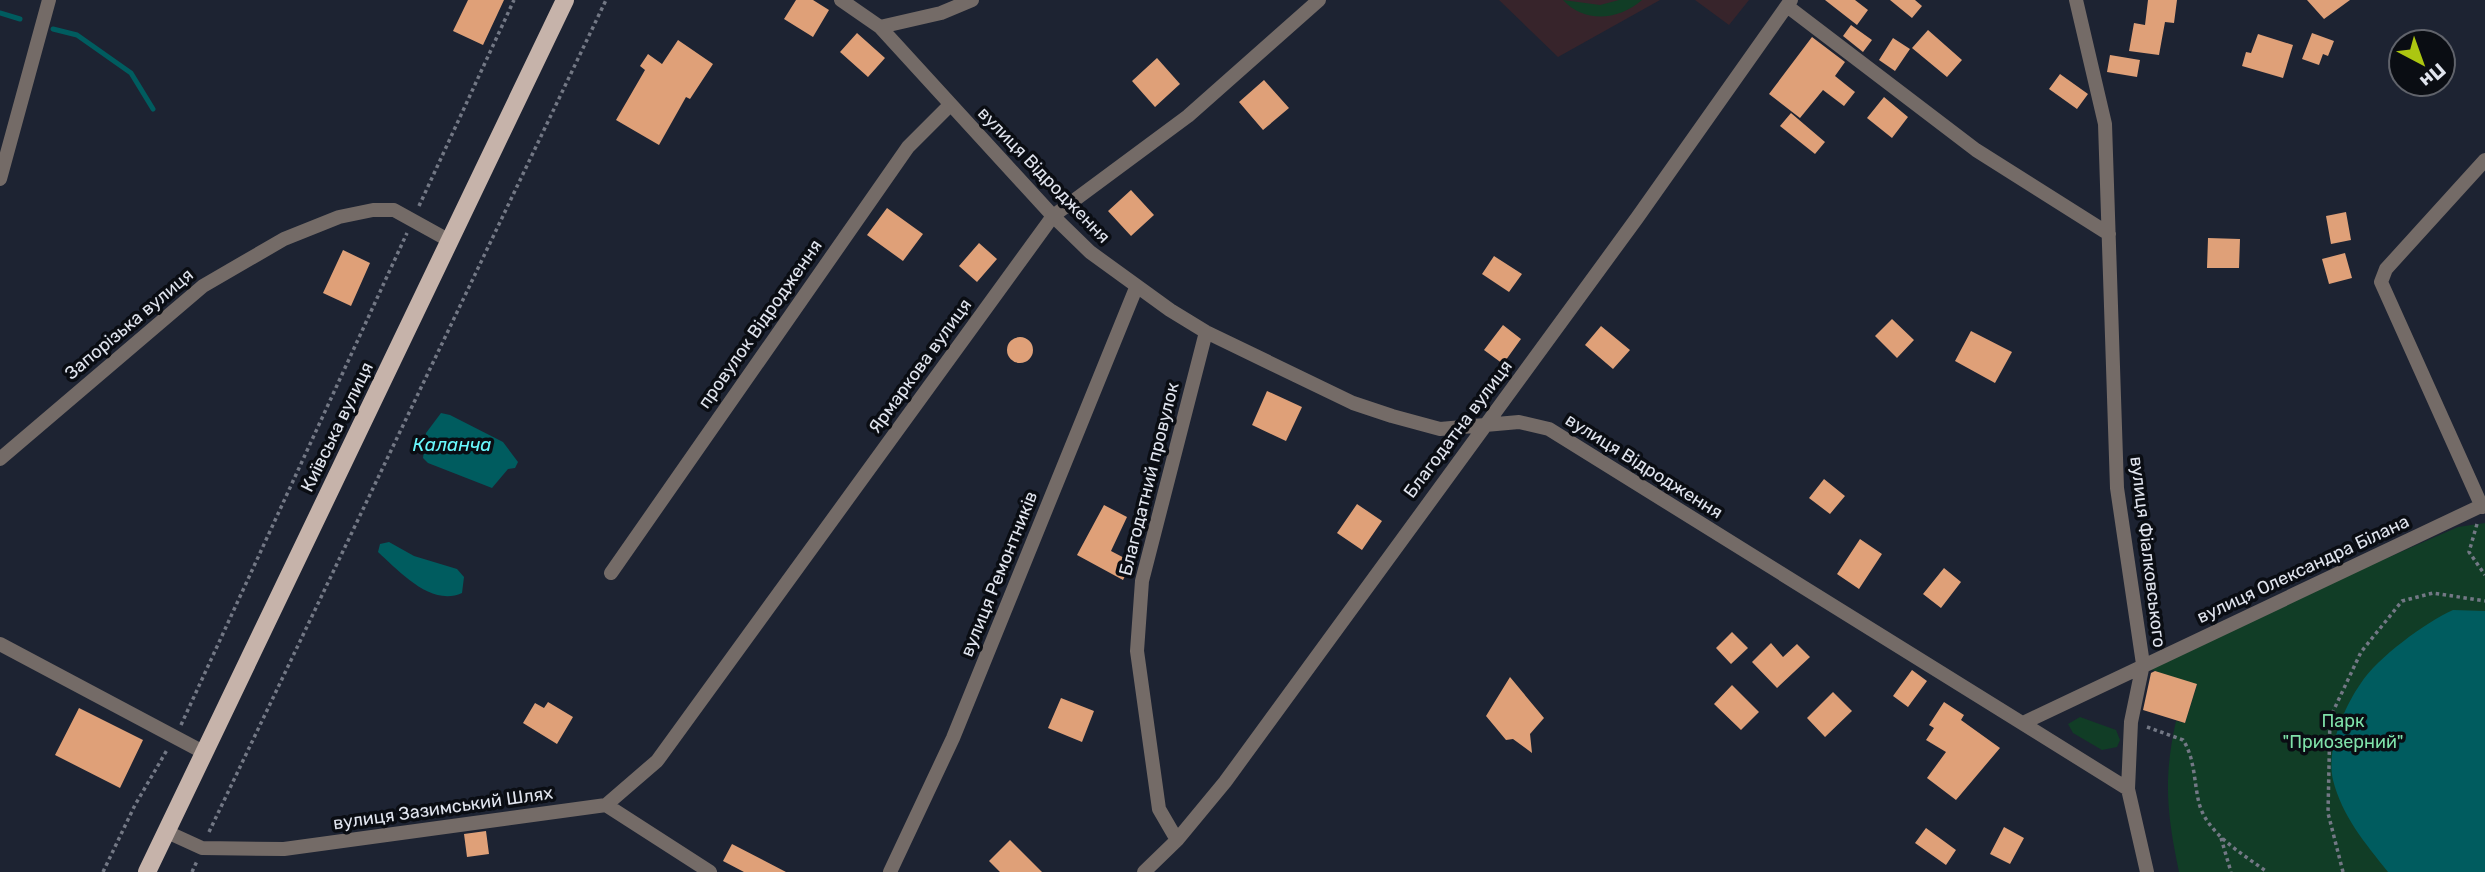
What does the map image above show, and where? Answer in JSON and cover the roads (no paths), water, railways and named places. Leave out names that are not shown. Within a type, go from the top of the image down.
[{"type":"main road","name":"Київська вулиця","points":[[147,872],[565,0]]},
{"type":"street","points":[[0,179],[49,0]]},
{"type":"street","name":"вулиця Відродження","points":[[841,0],[880,27],[1053,216],[1090,252],[1136,288],[1206,332],[1353,402],[1392,416],[1440,429],[1519,422],[1549,429],[2128,789]]},
{"type":"street","points":[[880,27],[941,13],[972,0]]},
{"type":"street","name":"Ярмаркова вулиця","points":[[606,805],[657,761],[1053,216],[1188,116],[1319,0]]},
{"type":"street","name":"вулиця Фіалковського","points":[[2076,0],[2105,124],[2117,488],[2143,664],[2131,722],[2128,789],[2147,872]]},
{"type":"street","points":[[1789,3],[1976,150],[2109,234]]},
{"type":"street","name":"Благодатна вулиця","points":[[1144,872],[1177,840],[1225,782],[1629,229],[1789,3]]},
{"type":"street","name":"провулок Відродження","points":[[611,573],[908,147],[950,105]]},
{"type":"street","points":[[2484,506],[2381,282],[2386,270],[2485,160]]},
{"type":"street","name":"Запорізька вулиця","points":[[0,459],[203,286],[284,239],[340,217],[373,210],[394,210],[450,241]]},
{"type":"street","name":"вулиця Ремонтників","points":[[890,872],[953,738],[1136,288]]},
{"type":"street","name":"Благодатний провулок","points":[[1177,840],[1160,809],[1138,651],[1142,581],[1206,332]]},
{"type":"street","name":"вулиця Олександра Білана","points":[[2023,723],[2143,664],[2484,506]]},
{"type":"street","points":[[0,644],[205,753]]},
{"type":"street","points":[[606,805],[710,872]]},
{"type":"street","name":"вулиця Зазимський Шлях","points":[[167,832],[202,848],[284,849],[606,805]]},
{"type":"water","name":"Каланча","points":[[441,413],[503,442],[518,462],[515,468],[508,469],[492,488],[428,463],[423,458],[426,433]]},
{"type":"water","points":[[389,542],[414,556],[457,569],[464,577],[462,593],[439,595],[416,585],[378,552],[380,544]]},
{"type":"water","points":[[2453,610],[2485,611],[2485,872],[2388,872],[2355,829],[2337,793],[2331,768],[2334,742],[2348,704],[2368,673],[2403,642]]},
{"type":"waterway","points":[[0,13],[20,19]]},
{"type":"waterway","points":[[53,29],[77,35],[131,73],[153,109]]},
{"type":"park label","name":"Парк \"Приозерний\"","points":[[2343,731]]}]
